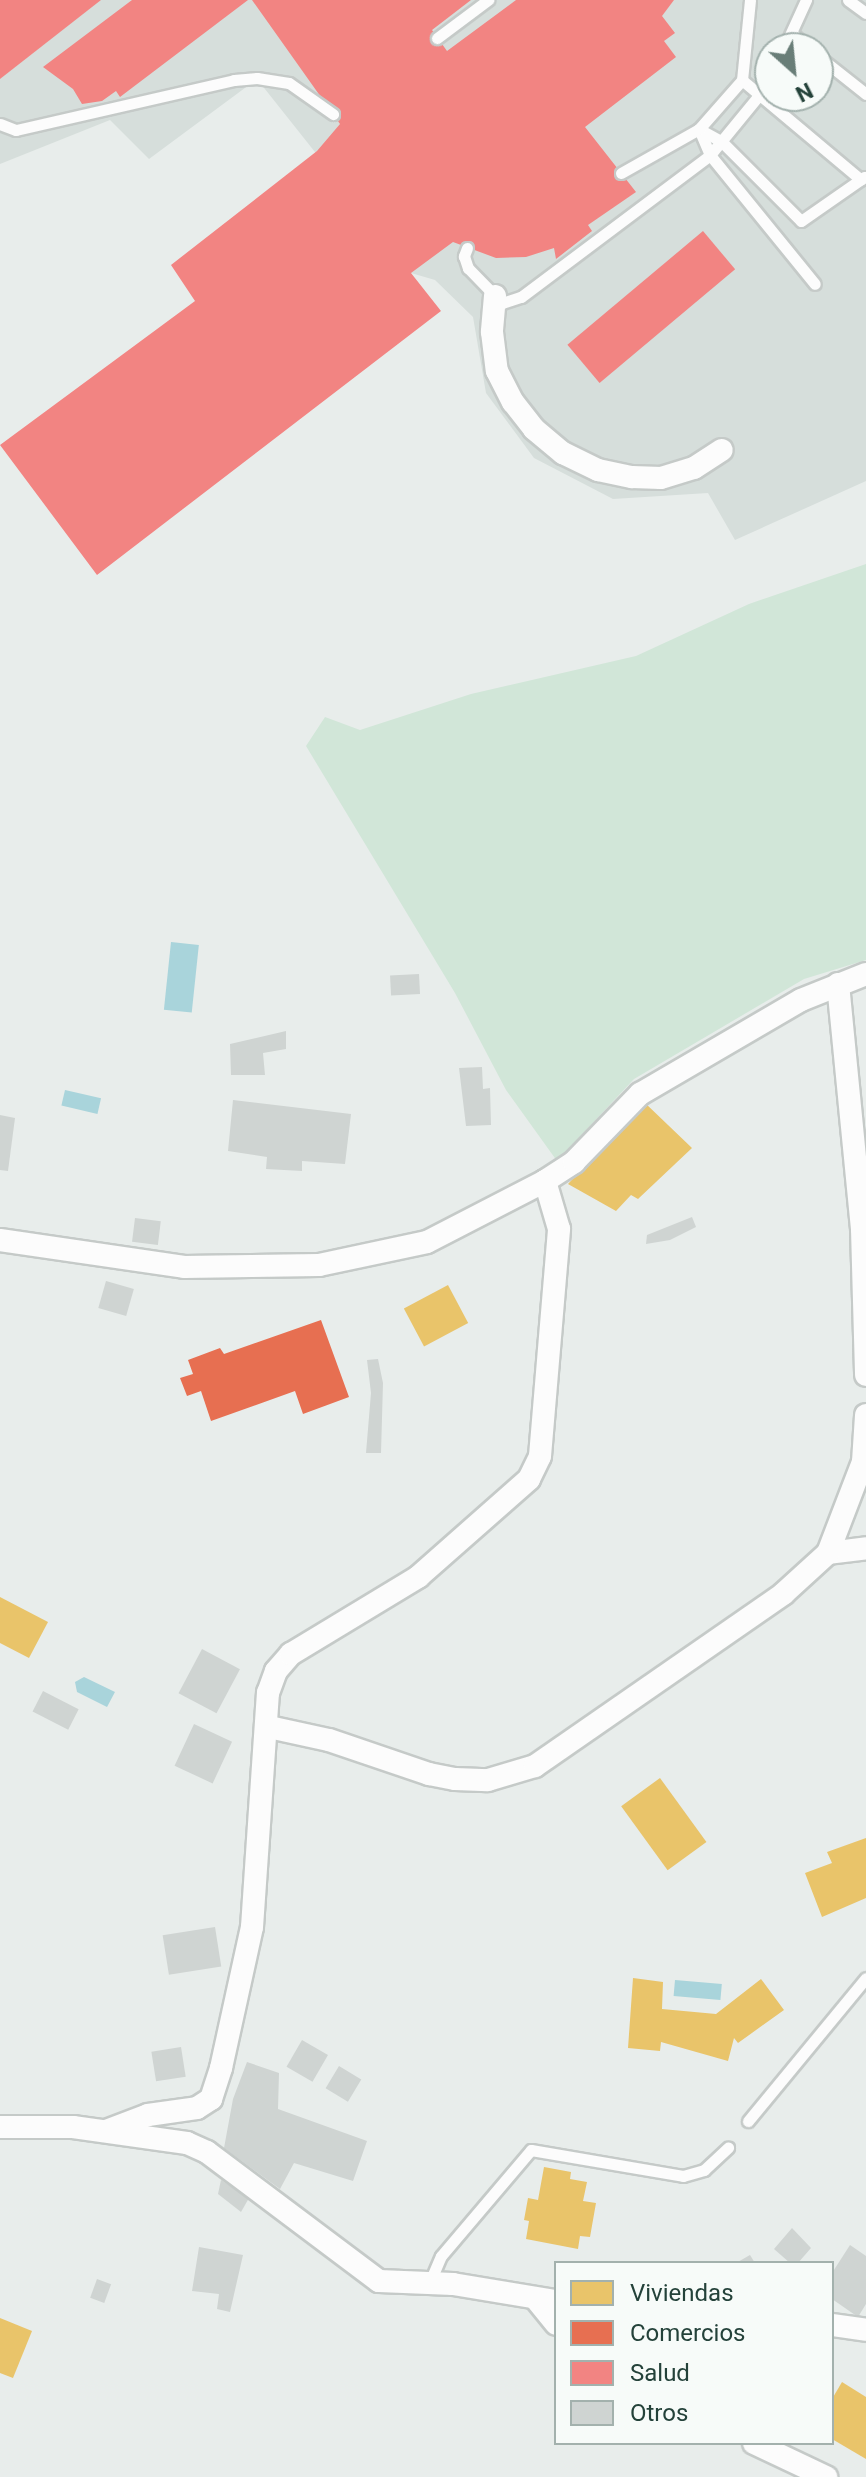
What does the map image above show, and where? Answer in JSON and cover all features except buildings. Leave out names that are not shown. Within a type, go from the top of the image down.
[{"type":"street","points":[[495,296],[492,332],[497,371],[513,402],[534,429],[563,453],[598,470],[661,478],[694,468],[722,450]]},
{"type":"street","points":[[0,1240],[184,1267],[319,1265],[427,1242],[545,1181],[574,1162],[640,1094],[801,1000],[866,974]]},
{"type":"street","points":[[838,984],[864,1229],[866,1375]]},
{"type":"street","points":[[106,2131],[148,2115],[197,2108],[211,2099],[252,1927],[269,1727],[268,1693],[276,1671],[291,1654],[418,1577],[529,1479],[540,1456],[559,1229],[545,1181]]},
{"type":"street","points":[[269,1727],[329,1740],[429,1774],[488,1780],[514,1775],[554,1755],[783,1594],[828,1553],[863,1462],[866,1415]]},
{"type":"street","points":[[828,1553],[866,1548]]},
{"type":"street","points":[[3,2128],[106,2131],[187,2143],[207,2152],[379,2281],[453,2284],[546,2300],[554,2319]]},
{"type":"street","points":[[834,2325],[866,2330]]},
{"type":"street","points":[[758,2445],[826,2477]]},
{"type":"lane","points":[[437,38],[488,0]]},
{"type":"lane","points":[[621,173],[699,129],[742,80],[750,0]]},
{"type":"lane","points":[[792,32],[806,0]]},
{"type":"lane","points":[[848,0],[866,13]]},
{"type":"lane","points":[[834,69],[866,94]]},
{"type":"lane","points":[[0,124],[16,130],[234,80],[257,78],[289,83],[333,114]]},
{"type":"lane","points":[[742,80],[754,89]]},
{"type":"lane","points":[[467,248],[464,256],[468,268],[502,303],[521,297],[710,155],[754,101]]},
{"type":"lane","points":[[699,129],[721,141],[801,221],[864,178],[782,112]]},
{"type":"lane","points":[[699,129],[710,155],[815,284]]},
{"type":"lane","points":[[748,2121],[866,1978]]},
{"type":"lane","points":[[429,2284],[441,2256],[531,2150],[683,2176],[704,2170],[728,2148]]},
{"type":"shaded area","points":[[0,0],[866,0],[866,481],[735,540],[708,493],[613,499],[534,458],[486,393],[473,317],[435,280],[411,273],[257,79],[149,159],[110,120],[0,164]]},
{"type":"green space","points":[[866,564],[866,960],[804,979],[634,1079],[557,1161],[506,1090],[455,993],[306,746],[325,717],[360,730],[471,694],[636,656],[749,604]]},
{"type":"water","points":[[171,942],[199,945],[192,1013],[164,1010]]},
{"type":"water","points":[[65,1090],[101,1098],[97,1114],[61,1106]]},
{"type":"water","points":[[84,1677],[115,1692],[107,1707],[77,1692],[75,1682]]},
{"type":"water","points":[[675,1980],[722,1984],[720,2000],[674,1996]]}]
